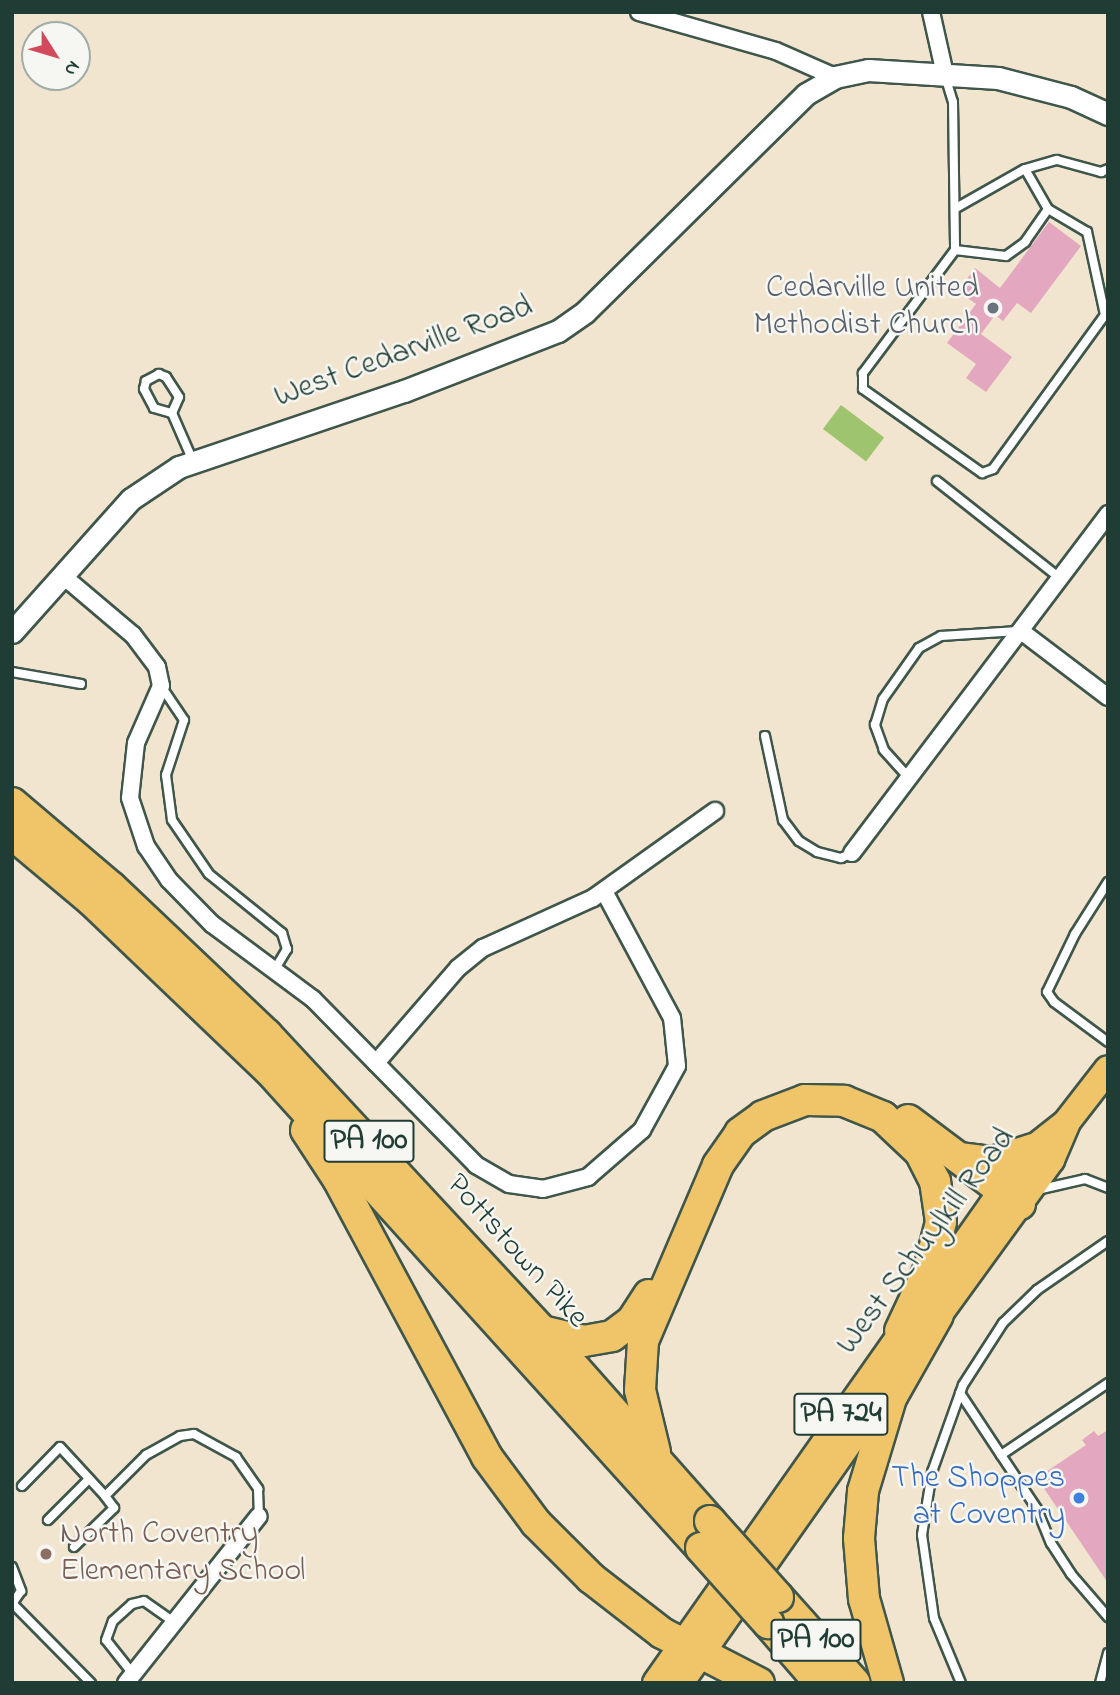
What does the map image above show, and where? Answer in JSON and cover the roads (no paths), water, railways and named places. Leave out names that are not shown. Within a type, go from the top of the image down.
[{"type":"highway","name":"Pottstown Pike","points":[[12,803],[111,887],[267,1035],[657,1459],[706,1535]]},
{"type":"highway","name":"Pottstown Pike","points":[[12,834],[91,900],[269,1070],[706,1535],[773,1610],[855,1683]]},
{"type":"highway","points":[[269,1070],[338,1179],[487,1457],[509,1489],[591,1578],[692,1648],[759,1683]]},
{"type":"highway","points":[[542,1331],[584,1342],[600,1340],[632,1321],[649,1297],[712,1151],[741,1117],[774,1098],[825,1088],[870,1097],[1017,1196]]},
{"type":"highway","points":[[657,1459],[640,1390],[643,1341],[718,1165],[740,1133],[763,1116],[805,1100],[845,1101],[883,1117],[920,1152],[935,1181],[942,1222],[929,1269],[900,1331]]},
{"type":"highway","points":[[958,1158],[993,1162],[1033,1149]]},
{"type":"highway","points":[[888,1683],[863,1590],[863,1491],[888,1404],[939,1315]]},
{"type":"highway","name":"Pottstown Pike","points":[[773,1610],[820,1683]]},
{"type":"main road","name":"West Schuylkill Road","points":[[656,1683],[692,1648],[939,1315],[1017,1196],[1033,1149],[1066,1123],[1108,1069]]},
{"type":"main road","name":"West Schuylkill Road","points":[[680,1683],[692,1648],[900,1331],[1051,1160],[1066,1123]]},
{"type":"street","points":[[639,12],[776,51],[835,77]]},
{"type":"street","points":[[931,12],[945,74]]},
{"type":"street","name":"West Cedarville Road","points":[[12,632],[131,499],[193,461],[404,391],[558,331],[585,312],[806,94],[835,77],[868,70],[945,74],[1034,86],[1108,114]]},
{"type":"street","points":[[852,853],[1108,514]]},
{"type":"street","points":[[62,575],[151,653],[161,686],[132,758],[134,818],[145,846],[181,895],[232,941],[275,969],[313,999],[476,1165],[509,1184],[561,1187],[589,1177],[612,1160],[632,1143],[661,1102],[678,1058],[672,1018],[604,891]]},
{"type":"street","points":[[1021,631],[1108,697]]},
{"type":"street","points":[[376,1063],[444,983],[483,947],[604,891],[715,811]]},
{"type":"street","points":[[130,1678],[259,1516]]},
{"type":"lane","points":[[945,74],[953,102],[955,250],[863,373],[863,389],[982,473],[993,468],[1105,315],[1087,232],[1048,209],[1025,169]]},
{"type":"lane","points":[[956,208],[1025,169],[1056,160],[1101,172],[1108,169]]},
{"type":"lane","points":[[955,250],[1006,256],[1025,242],[1048,209]]},
{"type":"lane","points":[[172,413],[154,408],[144,389],[146,381],[159,374],[166,377],[179,397],[172,413],[193,461]]},
{"type":"lane","points":[[937,481],[1060,578]]},
{"type":"lane","points":[[910,778],[884,750],[875,725],[883,699],[919,648],[941,636],[1021,631]]},
{"type":"lane","points":[[12,671],[81,684]]},
{"type":"lane","points":[[161,686],[184,720],[166,775],[172,820],[209,874],[282,933],[287,949],[275,969]]},
{"type":"lane","points":[[765,736],[783,820],[799,841],[817,852],[841,858],[852,853]]},
{"type":"lane","points":[[1108,882],[1074,934],[1047,992],[1054,1002],[1108,1042]]},
{"type":"lane","points":[[1017,1196],[1085,1179],[1108,1188]]},
{"type":"lane","points":[[961,1683],[934,1618],[922,1535],[932,1472],[960,1393],[1003,1323],[1037,1290],[1108,1241]]},
{"type":"lane","points":[[1001,1455],[1108,1383]]},
{"type":"lane","points":[[960,1393],[1037,1509],[1051,1543],[1072,1574],[1108,1617]]},
{"type":"lane","points":[[105,1496],[146,1455],[180,1436],[194,1434],[236,1457],[258,1489],[259,1516]]},
{"type":"lane","points":[[22,1486],[60,1447],[105,1496],[114,1508],[74,1547]]},
{"type":"lane","points":[[48,1520],[89,1479]]},
{"type":"lane","points":[[12,1567],[21,1591],[12,1604],[92,1683]]},
{"type":"lane","points":[[130,1678],[106,1640],[113,1621],[132,1604],[144,1601],[174,1622]]},
{"type":"lane","points":[[1100,1683],[1108,1653]]},
{"type":"place","name":"Cedarville United Methodist Church","points":[[993,308]]},
{"type":"place","name":"The Shoppes at Coventry","points":[[1079,1498]]},
{"type":"place","name":"North Coventry Elementary School","points":[[46,1554]]}]
